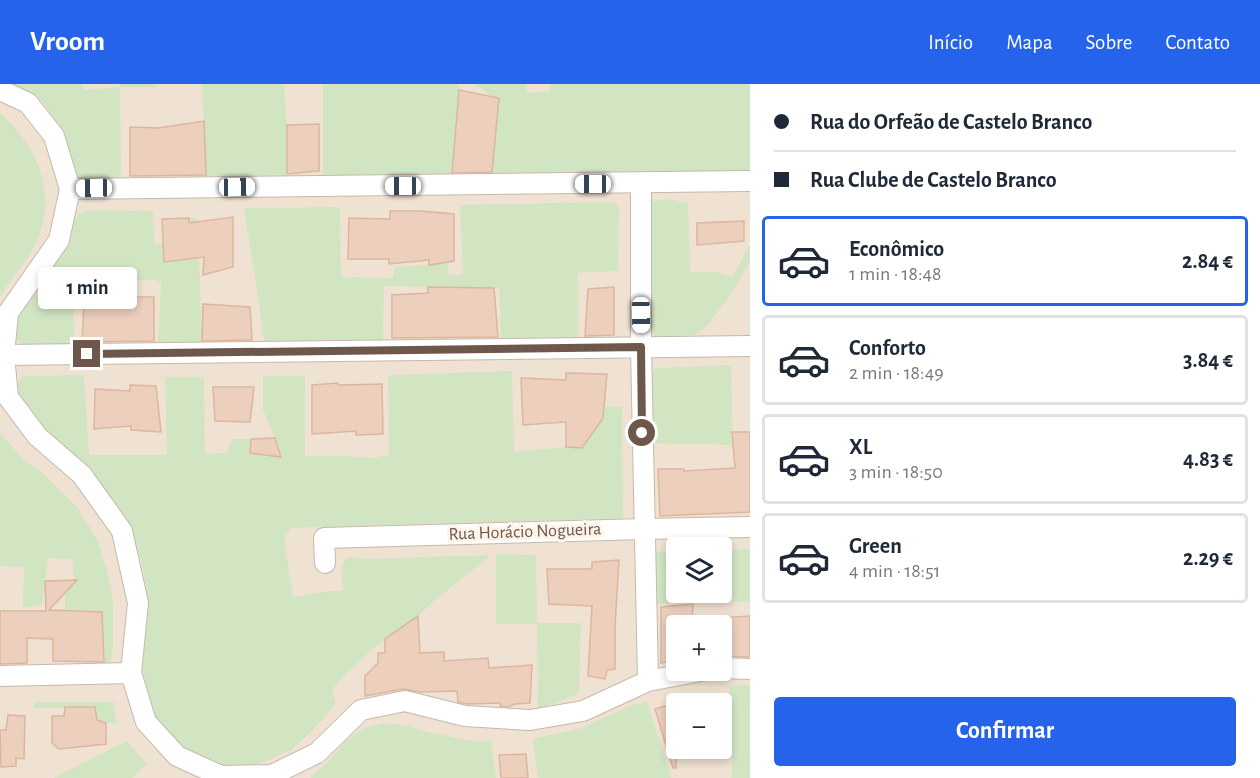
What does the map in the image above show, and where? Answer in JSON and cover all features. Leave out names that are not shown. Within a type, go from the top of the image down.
[{"type":"street","points":[[0,90],[28,104],[54,136],[70,189],[59,240],[8,313],[4,355],[8,397],[37,436],[82,475],[122,531],[138,603],[131,673],[146,722],[177,756],[221,776],[272,775],[317,753],[362,710],[405,701],[465,716],[530,720],[583,711],[648,681],[666,678]]},
{"type":"street","points":[[70,189],[750,181]]},
{"type":"street","points":[[641,183],[641,347],[648,681]]},
{"type":"street","points":[[4,355],[750,346]]},
{"type":"street","name":"Rua Horácio Nogueira","points":[[325,563],[324,538],[750,527]]},
{"type":"street","points":[[732,668],[750,669]]},
{"type":"street","points":[[0,676],[131,673]]},
{"type":"shaded area","points":[[0,84],[750,84],[750,778],[0,778]]},
{"type":"green space","points":[[9,84],[83,84],[83,90],[120,87],[121,181],[78,179],[74,175],[72,157],[66,139],[53,116],[40,99]]},
{"type":"green space","points":[[120,84],[155,84],[155,87],[120,87]]},
{"type":"green space","points":[[202,84],[284,84],[287,175],[206,176]]},
{"type":"green space","points":[[323,84],[459,84],[451,175],[323,179]]},
{"type":"green space","points":[[475,84],[526,84],[527,93],[549,92],[550,84],[750,84],[750,172],[491,175],[499,98],[491,96]]},
{"type":"green space","points":[[0,113],[13,126],[34,156],[44,189],[45,206],[43,224],[36,242],[0,297]]},
{"type":"green space","points":[[668,199],[688,203],[690,272],[716,272],[733,276],[750,244],[750,261],[731,294],[708,325],[695,335],[655,336],[651,332],[649,202]]},
{"type":"green space","points":[[615,203],[619,208],[618,271],[578,273],[578,337],[501,342],[499,285],[499,288],[384,286],[383,342],[264,344],[244,208],[340,207],[341,277],[393,278],[395,267],[449,263],[447,275],[463,275],[460,205]]},
{"type":"green space","points":[[90,210],[153,211],[154,244],[163,243],[164,262],[189,259],[189,218],[198,219],[202,345],[158,344],[161,282],[155,280],[73,280],[74,346],[22,344],[11,333],[32,294],[56,263],[71,223],[80,213]]},
{"type":"green space","points":[[731,365],[733,445],[651,443],[651,372],[655,368]]},
{"type":"green space","points":[[512,371],[514,452],[566,447],[582,448],[603,418],[604,406],[622,407],[623,518],[291,528],[284,539],[293,597],[343,591],[341,570],[346,558],[491,555],[418,616],[369,652],[346,674],[332,690],[336,704],[291,750],[259,764],[238,769],[221,767],[179,747],[154,722],[143,695],[141,668],[146,618],[146,584],[132,534],[105,490],[92,474],[49,438],[16,396],[16,386],[22,376],[84,375],[89,455],[167,455],[165,377],[204,377],[205,454],[227,453],[232,439],[251,439],[251,453],[281,457],[263,410],[263,376],[305,376],[305,456],[371,458],[389,455],[388,375]]},
{"type":"green space","points":[[0,433],[23,459],[41,472],[77,507],[98,541],[113,601],[113,648],[109,666],[104,662],[102,612],[65,611],[65,593],[74,580],[72,559],[48,558],[42,605],[23,607],[24,567],[0,566]]},
{"type":"green space","points":[[750,549],[750,602],[732,602],[732,550]]},
{"type":"green space","points":[[666,551],[666,603],[674,603],[655,604],[653,552]]},
{"type":"green space","points":[[496,554],[536,555],[537,623],[581,623],[579,693],[538,708],[537,624],[496,624]]},
{"type":"green space","points":[[729,686],[750,686],[750,778],[730,778],[732,777],[732,693],[729,693]]},
{"type":"green space","points":[[34,702],[114,702],[117,723],[97,720],[95,707],[34,708]]},
{"type":"green space","points":[[647,702],[671,778],[538,778],[533,739],[581,728],[632,705]]},
{"type":"green space","points":[[384,723],[404,725],[472,741],[491,741],[496,778],[310,778],[331,759],[344,742],[364,728]]},
{"type":"green space","points":[[127,741],[147,764],[132,778],[54,778]]},
{"type":"building","points":[[459,90],[499,98],[492,172],[452,173]]},
{"type":"building","points":[[204,121],[206,175],[130,176],[130,127],[158,128]]},
{"type":"building","points":[[319,124],[319,171],[287,174],[287,125]]},
{"type":"building","points":[[390,211],[454,214],[454,261],[429,265],[429,260],[389,264],[389,259],[348,259],[349,218],[390,219]]},
{"type":"building","points":[[233,217],[233,267],[203,275],[204,257],[164,262],[162,219],[189,218],[189,223]]},
{"type":"building","points":[[744,221],[744,241],[697,245],[697,223]]},
{"type":"building","points":[[428,287],[494,288],[498,337],[392,338],[392,295],[428,293]]},
{"type":"building","points":[[614,287],[614,335],[585,336],[588,289]]},
{"type":"building","points":[[154,297],[154,341],[82,342],[84,302]]},
{"type":"building","points":[[203,304],[250,307],[252,340],[202,341]]},
{"type":"building","points":[[566,373],[607,374],[603,418],[582,448],[566,447],[566,422],[523,425],[521,378],[566,380]]},
{"type":"building","points":[[338,383],[338,385],[382,384],[383,434],[356,435],[356,431],[312,434],[312,385]]},
{"type":"building","points":[[130,385],[156,386],[161,432],[131,430],[131,426],[94,429],[95,389],[130,391]]},
{"type":"building","points":[[213,387],[254,387],[250,422],[215,421]]},
{"type":"building","points":[[732,432],[750,432],[750,512],[660,516],[658,469],[684,469],[684,471],[735,468]]},
{"type":"building","points":[[275,438],[281,457],[250,453],[251,439]]},
{"type":"building","points":[[619,560],[615,669],[607,670],[605,679],[588,676],[592,606],[549,604],[547,569],[592,569],[592,562]]},
{"type":"building","points":[[77,580],[49,610],[102,612],[104,662],[53,661],[53,639],[27,638],[27,663],[0,664],[0,611],[46,611],[45,581]]},
{"type":"building","points":[[693,604],[692,615],[666,615],[666,662],[661,663],[661,607]]},
{"type":"building","points":[[418,616],[420,653],[444,652],[444,661],[488,658],[489,668],[532,665],[530,703],[508,707],[500,706],[500,703],[467,704],[458,702],[457,691],[420,692],[403,689],[365,696],[365,676],[378,663],[378,653],[385,653],[385,639]]},
{"type":"building","points":[[750,616],[750,657],[732,656],[732,617]]},
{"type":"building","points":[[666,706],[666,745],[655,709]]},
{"type":"building","points":[[65,707],[95,707],[97,720],[106,723],[106,744],[59,749],[52,743],[52,716],[64,716]]},
{"type":"building","points":[[8,715],[25,716],[24,759],[16,758],[16,766],[1,767],[0,730],[6,730]]},
{"type":"building","points":[[526,754],[528,778],[501,778],[499,755]]},
{"type":"building","points":[[670,759],[676,759],[676,768],[673,768]]},
{"type":"route","points":[[87,354],[641,347],[642,433]]}]
